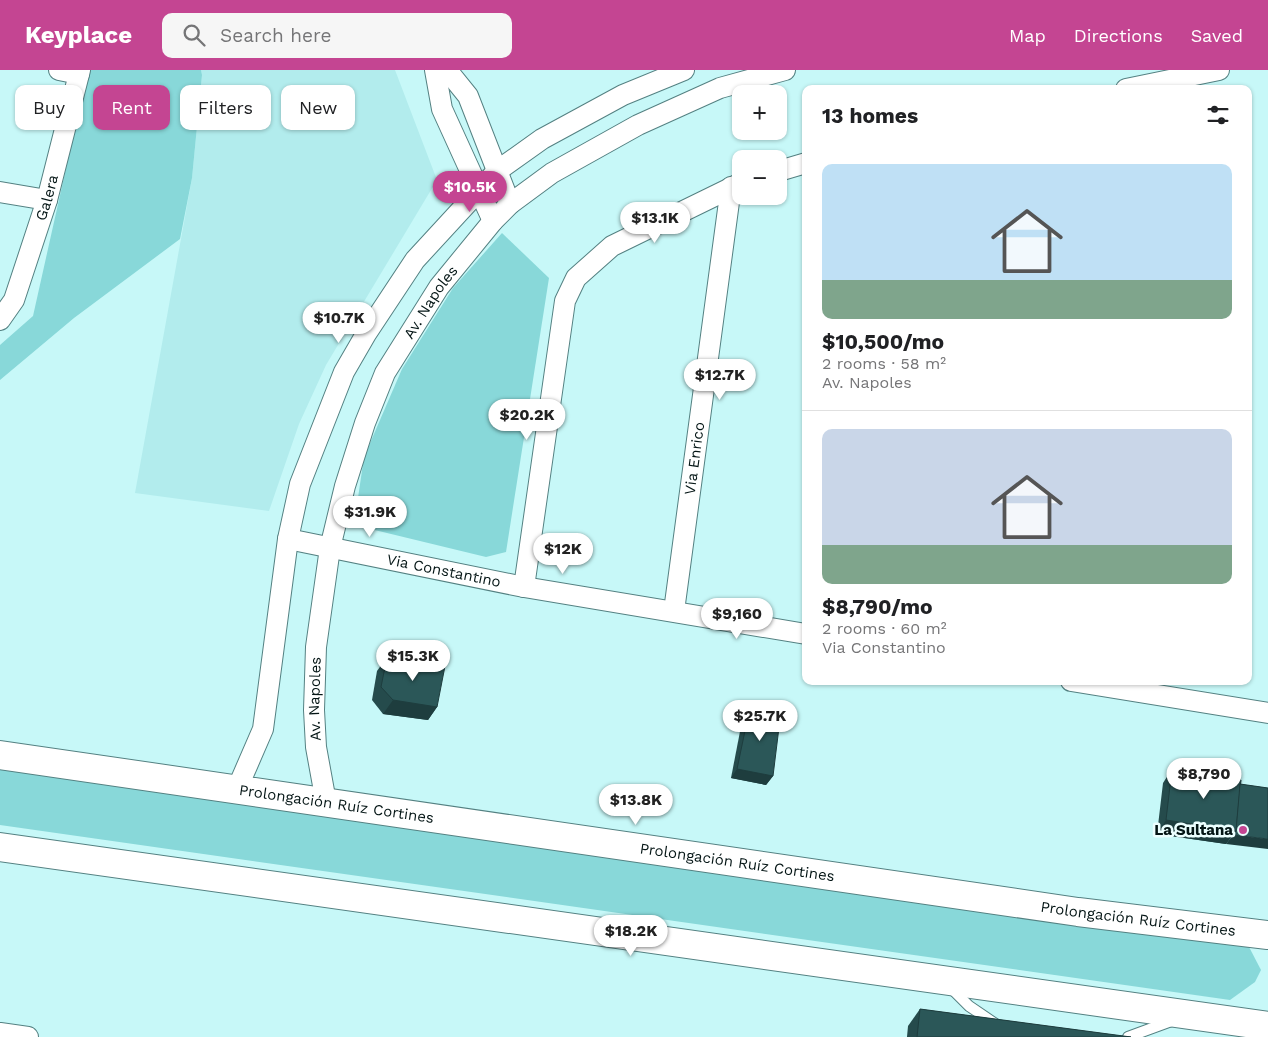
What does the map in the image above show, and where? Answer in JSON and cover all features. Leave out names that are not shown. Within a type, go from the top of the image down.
[{"type":"main road","name":"Prolongación Ruíz Cortines","points":[[0,755],[1068,911],[1268,935]]},
{"type":"main road","points":[[0,848],[937,978],[1268,1026]]},
{"type":"street","points":[[59,70],[79,72]]},
{"type":"street","points":[[435,70],[442,109],[493,221]]},
{"type":"street","points":[[447,70],[468,96],[510,204]]},
{"type":"street","points":[[237,789],[263,730],[288,539],[300,484],[344,372],[366,334],[415,260],[497,171],[550,134],[623,95],[684,70]]},
{"type":"street","name":"Av. Napoles","points":[[326,802],[316,747],[314,710],[316,646],[330,548],[345,486],[365,422],[385,373],[439,288],[493,221],[510,204],[552,172],[638,125],[720,88],[785,70]]},
{"type":"street","name":"Galera","points":[[0,320],[14,300],[47,200],[79,72]]},
{"type":"street","points":[[1154,85],[1210,77]]},
{"type":"street","points":[[787,168],[802,163]]},
{"type":"street","points":[[524,587],[565,301],[576,278],[612,246],[732,187]]},
{"type":"street","points":[[0,192],[47,200]]},
{"type":"street","name":"Via Enrico","points":[[674,611],[733,205]]},
{"type":"street","name":"Via Constantino","points":[[288,539],[524,587],[802,633]]},
{"type":"street","points":[[1124,686],[1268,713]]},
{"type":"street","points":[[0,1033],[28,1037]]},
{"type":"lane","points":[[937,978],[959,993],[969,1006],[1004,1030]]},
{"type":"lane","points":[[1128,1037],[1185,1014]]},
{"type":"shaded area","points":[[88,70],[201,70],[201,85],[180,85],[180,130],[197,130],[192,178],[180,239],[74,318],[0,380],[0,345],[33,316],[75,130],[83,130],[83,92]]},
{"type":"shaded area","points":[[201,70],[395,70],[437,180],[326,365],[299,424],[269,511],[135,493],[192,178],[197,130],[271,130],[271,85],[201,85]]},
{"type":"shaded area","points":[[502,233],[549,278],[506,552],[486,557],[354,525],[364,457],[402,369],[453,288]]},
{"type":"shaded area","points":[[0,766],[1248,945],[1261,970],[1255,982],[1230,1000],[0,825]]},
{"type":"building","points":[[387,657],[445,666],[437,707],[393,700],[381,687]]},
{"type":"building","points":[[750,707],[781,711],[773,776],[737,769]]},
{"type":"building","points":[[1172,769],[1241,780],[1236,831],[1166,820]]},
{"type":"building","points":[[1240,784],[1268,788],[1268,839],[1233,835],[1236,831]]},
{"type":"building","points":[[920,1009],[1131,1037],[917,1037]]},
{"type":"place","name":"La Sultana","points":[[1243,830]]}]
